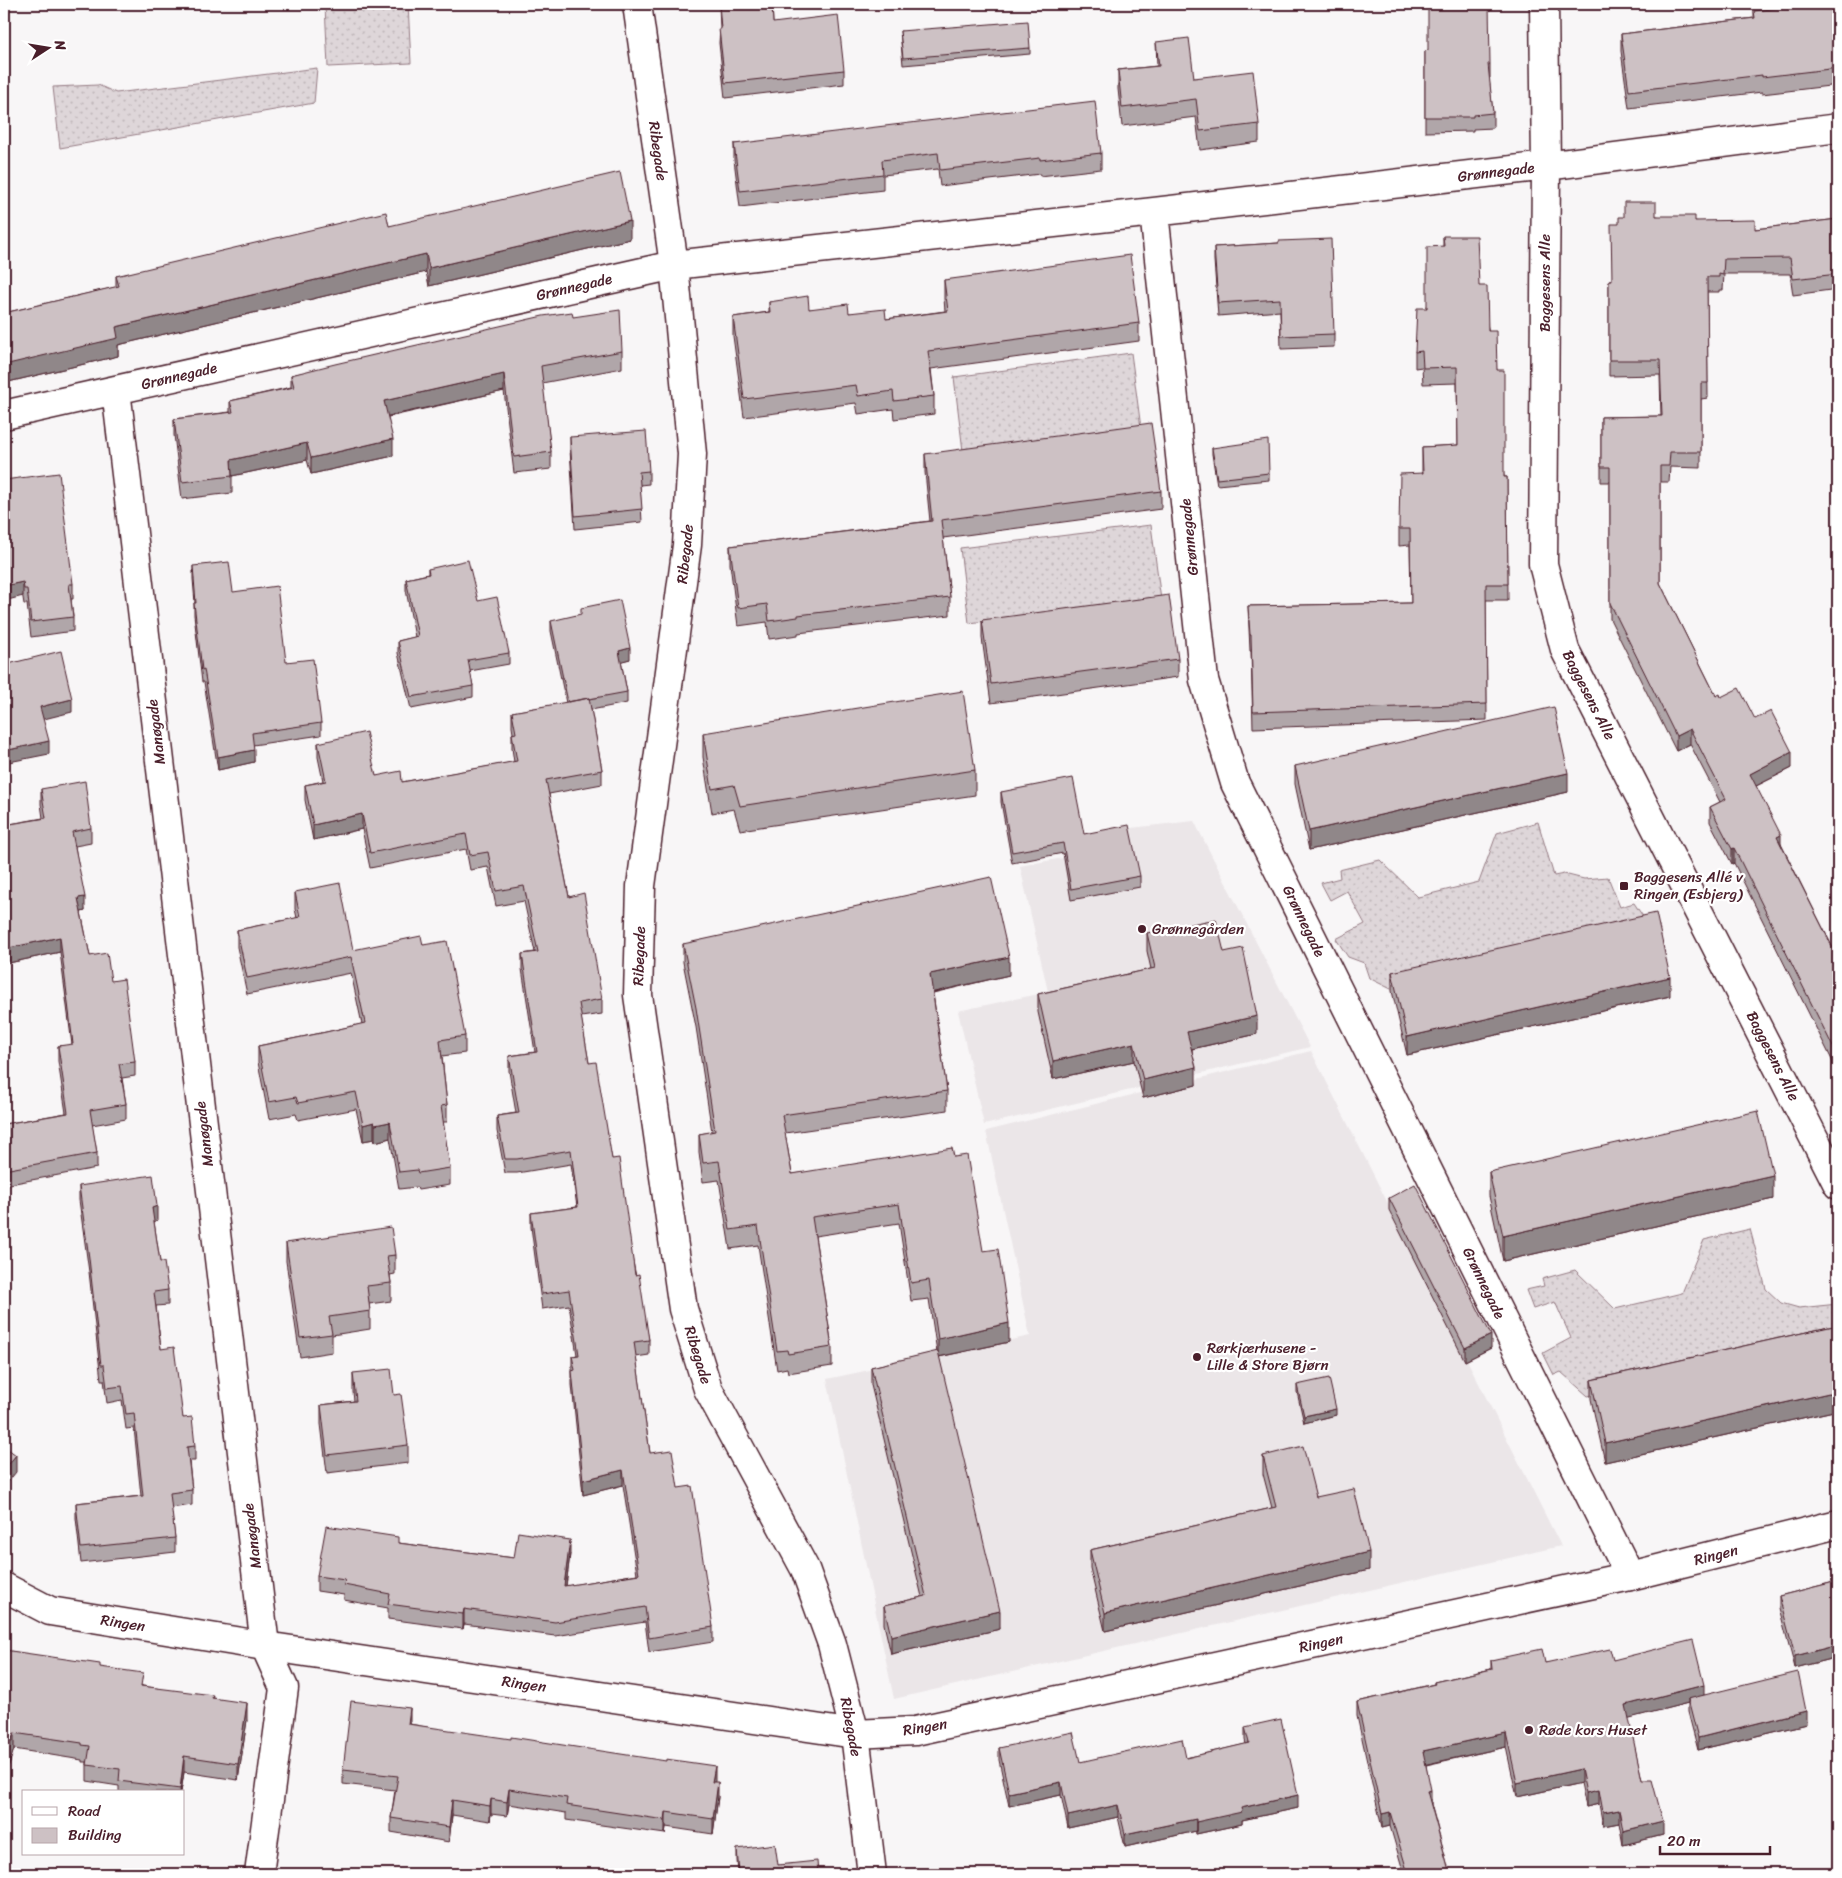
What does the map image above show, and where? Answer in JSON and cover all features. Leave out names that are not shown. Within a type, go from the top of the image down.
[{"type":"street","name":"Ribegade","points":[[637,4],[674,265],[692,454],[687,546],[641,886],[638,995],[683,1309],[708,1389],[804,1569],[832,1644],[854,1734],[872,1874]]},
{"type":"street","name":"Baggesens Alle","points":[[1544,4],[1546,166],[1543,564],[1565,650],[1838,1184]]},
{"type":"street","name":"Grønnegade","points":[[4,415],[674,265],[1546,166],[1838,128]]},
{"type":"street","name":"Grønnegade","points":[[1154,212],[1204,680],[1235,783],[1630,1576]]},
{"type":"street","name":"Manøgade","points":[[116,390],[265,1646],[284,1688],[259,1874]]},
{"type":"street","name":"Ringen","points":[[4,1588],[50,1611],[265,1646],[854,1734],[914,1731],[1630,1576],[1838,1524]]},
{"type":"shaded area","points":[[408,4],[411,63],[328,67],[325,6]]},
{"type":"shaded area","points":[[317,68],[314,103],[60,148],[53,87],[98,85],[116,93]]},
{"type":"shaded area","points":[[1131,353],[1141,428],[963,451],[954,377]]},
{"type":"shaded area","points":[[1151,525],[1161,600],[969,623],[960,548]]},
{"type":"shaded area","name":"Grønnegården","points":[[1194,821],[1310,1047],[984,1125],[958,1011],[1048,992],[1020,866],[1090,853],[1086,833]]},
{"type":"shaded area","points":[[1538,822],[1554,876],[1564,874],[1584,879],[1608,877],[1620,907],[1634,903],[1650,927],[1391,989],[1369,978],[1364,963],[1348,957],[1336,939],[1365,924],[1347,891],[1330,900],[1321,883],[1340,878],[1339,870],[1380,860],[1418,897],[1479,882],[1497,833]]},
{"type":"shaded area","name":"Rørkjærhusene - Lille & Store Bjørn","points":[[1311,1051],[1561,1546],[894,1699],[827,1379],[1030,1336],[986,1131]]},
{"type":"shaded area","points":[[1750,1229],[1766,1289],[1781,1303],[1799,1308],[1838,1304],[1838,1339],[1588,1396],[1561,1372],[1554,1375],[1543,1353],[1571,1338],[1555,1302],[1533,1309],[1526,1290],[1544,1286],[1542,1279],[1575,1270],[1615,1309],[1682,1293],[1704,1240]]},
{"type":"building","points":[[719,4],[772,4],[773,23],[838,15],[844,70],[725,83],[719,29],[721,29]]},
{"type":"building","points":[[1428,4],[1489,4],[1490,64],[1488,64],[1493,113],[1473,115],[1473,117],[1425,117],[1425,51],[1428,50]]},
{"type":"building","points":[[1809,4],[1838,4],[1838,68],[1629,91],[1621,34],[1755,18],[1754,11]]},
{"type":"building","points":[[1028,21],[1030,48],[903,58],[900,31]]},
{"type":"building","points":[[1189,38],[1194,78],[1253,71],[1259,124],[1200,131],[1196,99],[1122,108],[1118,70],[1159,66],[1156,42]]},
{"type":"building","points":[[1095,101],[1101,153],[940,170],[938,153],[882,160],[883,174],[740,191],[734,144]]},
{"type":"building","points":[[620,172],[630,221],[429,268],[426,254],[116,327],[118,338],[4,365],[4,313],[119,286],[116,276],[386,212],[389,226]]},
{"type":"building","points":[[1624,202],[1656,202],[1656,216],[1695,216],[1695,221],[1755,220],[1755,229],[1838,219],[1838,274],[1793,279],[1790,258],[1724,259],[1723,275],[1707,277],[1708,383],[1701,383],[1701,452],[1670,452],[1669,466],[1660,466],[1660,583],[1716,696],[1720,694],[1721,697],[1739,688],[1755,719],[1771,711],[1792,752],[1750,774],[1781,835],[1777,837],[1838,958],[1838,1057],[1734,848],[1732,849],[1710,807],[1726,799],[1690,729],[1676,736],[1610,603],[1610,467],[1601,467],[1601,417],[1662,416],[1660,360],[1609,360],[1609,280],[1612,280],[1611,224],[1619,224],[1619,217],[1624,217]]},
{"type":"building","points":[[1443,236],[1477,236],[1479,286],[1487,286],[1488,331],[1496,331],[1497,370],[1504,370],[1504,477],[1507,477],[1508,584],[1486,584],[1487,704],[1253,712],[1251,635],[1248,606],[1411,603],[1410,529],[1399,529],[1400,474],[1423,473],[1422,447],[1458,445],[1457,367],[1423,368],[1422,351],[1415,352],[1417,308],[1427,308],[1427,247],[1444,246]]},
{"type":"building","points":[[1331,239],[1334,334],[1281,336],[1280,299],[1218,303],[1214,247],[1279,243],[1279,241]]},
{"type":"building","points":[[1130,255],[1139,323],[928,351],[934,396],[894,401],[893,391],[858,396],[856,385],[744,399],[733,317],[770,312],[769,302],[808,296],[809,309],[848,304],[849,313],[885,309],[886,319],[948,311],[944,280]]},
{"type":"building","points":[[620,310],[622,351],[541,366],[551,452],[514,457],[504,374],[384,401],[393,439],[311,458],[307,443],[231,460],[232,476],[182,482],[174,419],[233,412],[230,401],[294,387],[291,375],[335,364],[543,316],[572,312],[573,317]]},
{"type":"building","points":[[1151,423],[1161,491],[941,520],[950,597],[798,615],[798,617],[769,621],[767,604],[738,608],[730,546],[932,521],[925,454]]},
{"type":"building","points":[[646,431],[649,471],[639,472],[642,509],[575,516],[570,437]]},
{"type":"building","points":[[1268,440],[1269,473],[1217,479],[1212,448]]},
{"type":"building","points":[[59,473],[73,584],[69,584],[73,617],[31,622],[27,589],[24,589],[23,582],[4,586],[4,480]]},
{"type":"building","points":[[468,560],[478,601],[497,597],[509,653],[468,660],[473,686],[411,697],[398,641],[418,636],[406,579],[429,574],[428,569]]},
{"type":"building","points":[[229,562],[233,592],[277,586],[286,662],[313,659],[321,723],[252,733],[254,750],[218,757],[204,669],[202,670],[194,603],[196,603],[193,566]]},
{"type":"building","points":[[1169,595],[1178,659],[991,684],[982,620]]},
{"type":"building","points":[[620,600],[630,648],[619,651],[627,692],[568,702],[551,621],[581,614],[581,608]]},
{"type":"building","points":[[61,651],[72,699],[40,707],[49,741],[4,751],[4,665]]},
{"type":"building","points":[[963,691],[975,770],[740,806],[734,785],[712,789],[703,733]]},
{"type":"building","points":[[589,698],[602,770],[546,780],[569,897],[584,893],[602,999],[579,1003],[589,1063],[596,1062],[612,1159],[619,1158],[635,1275],[639,1274],[649,1340],[634,1342],[650,1453],[672,1450],[678,1488],[692,1486],[713,1627],[649,1638],[645,1607],[555,1622],[464,1609],[463,1614],[388,1604],[390,1594],[344,1585],[345,1580],[317,1576],[326,1526],[398,1537],[398,1543],[514,1558],[518,1532],[570,1540],[564,1586],[639,1574],[623,1470],[583,1480],[572,1371],[575,1370],[572,1356],[579,1355],[569,1290],[542,1294],[531,1213],[578,1207],[571,1150],[517,1159],[505,1159],[497,1116],[519,1113],[509,1056],[537,1052],[522,954],[538,952],[524,886],[496,891],[488,852],[470,855],[466,834],[370,853],[362,814],[313,825],[305,785],[326,781],[318,743],[366,732],[376,776],[401,771],[402,782],[517,761],[512,734],[516,733],[512,712]]},
{"type":"building","points":[[1554,707],[1568,773],[1309,831],[1295,766]]},
{"type":"building","points":[[1073,778],[1084,834],[1129,825],[1140,876],[1071,889],[1063,843],[1012,852],[1001,792]]},
{"type":"building","points":[[85,781],[91,828],[72,832],[85,897],[78,898],[90,956],[107,953],[111,981],[124,979],[135,1062],[119,1064],[126,1104],[90,1110],[97,1153],[4,1170],[4,1124],[68,1113],[58,1046],[73,1044],[60,937],[4,949],[4,825],[46,818],[41,789]]},
{"type":"building","points":[[991,877],[1009,957],[930,974],[947,1091],[782,1115],[792,1174],[952,1148],[954,1157],[967,1155],[983,1251],[998,1249],[1009,1323],[938,1339],[929,1280],[911,1283],[899,1204],[812,1217],[832,1347],[788,1354],[787,1350],[777,1351],[758,1226],[730,1230],[719,1161],[703,1163],[699,1134],[715,1131],[696,1008],[683,944]]},
{"type":"building","points":[[340,883],[353,950],[421,936],[423,945],[447,941],[465,1036],[440,1040],[447,1105],[441,1106],[450,1168],[418,1173],[417,1170],[399,1172],[390,1122],[375,1125],[374,1122],[363,1125],[356,1092],[298,1103],[296,1097],[269,1102],[258,1046],[365,1023],[351,957],[247,978],[237,930],[300,917],[295,892]]},
{"type":"building","points":[[1656,913],[1670,977],[1407,1037],[1392,972]]},
{"type":"building","points":[[1216,919],[1224,952],[1243,948],[1257,1016],[1187,1032],[1196,1067],[1143,1080],[1134,1043],[1053,1061],[1038,994],[1155,968],[1147,933]]},
{"type":"building","points":[[1758,1111],[1773,1175],[1503,1236],[1489,1172]]},
{"type":"building","points":[[153,1175],[157,1206],[152,1208],[160,1262],[164,1262],[168,1290],[154,1292],[161,1349],[174,1347],[183,1418],[192,1417],[195,1446],[187,1447],[192,1490],[170,1493],[175,1538],[81,1548],[76,1503],[143,1496],[134,1413],[126,1414],[122,1386],[107,1388],[104,1365],[101,1365],[79,1186]]},
{"type":"building","points":[[1415,1184],[1491,1335],[1465,1348],[1389,1198]]},
{"type":"building","points":[[391,1227],[395,1255],[387,1256],[391,1283],[367,1286],[370,1311],[329,1317],[332,1334],[300,1338],[286,1243]]},
{"type":"building","points":[[1838,1325],[1838,1391],[1605,1443],[1591,1380]]},
{"type":"building","points":[[938,1351],[1000,1611],[891,1636],[884,1606],[926,1596],[871,1367]]},
{"type":"building","points":[[391,1369],[394,1395],[401,1394],[408,1445],[327,1455],[321,1405],[356,1401],[353,1373]]},
{"type":"building","points":[[1329,1378],[1336,1409],[1304,1416],[1297,1385]]},
{"type":"building","points":[[4,1446],[16,1455],[4,1470]]},
{"type":"building","points":[[1303,1446],[1316,1497],[1354,1489],[1369,1552],[1105,1613],[1090,1550],[1276,1507],[1263,1456]]},
{"type":"building","points":[[1838,1581],[1838,1645],[1795,1656],[1779,1596]]},
{"type":"building","points":[[1693,1640],[1704,1685],[1626,1705],[1642,1780],[1652,1780],[1663,1821],[1623,1831],[1619,1809],[1603,1812],[1599,1790],[1586,1793],[1581,1769],[1517,1783],[1506,1733],[1423,1751],[1431,1790],[1427,1791],[1450,1874],[1408,1874],[1390,1812],[1382,1814],[1357,1702],[1492,1669],[1491,1660],[1542,1649],[1545,1663],[1610,1649],[1613,1660]]},
{"type":"building","points":[[4,1650],[100,1664],[100,1667],[143,1673],[141,1686],[213,1695],[212,1698],[247,1703],[238,1764],[184,1756],[180,1789],[119,1781],[120,1769],[87,1765],[90,1746],[82,1745],[82,1743],[14,1733],[4,1764]]},
{"type":"building","points":[[1798,1672],[1806,1711],[1698,1738],[1688,1699]]},
{"type":"building","points":[[351,1701],[410,1708],[408,1724],[511,1739],[511,1737],[666,1761],[666,1759],[715,1766],[712,1782],[718,1782],[713,1819],[666,1812],[665,1820],[566,1805],[567,1798],[509,1789],[507,1802],[491,1799],[490,1806],[452,1800],[449,1827],[391,1818],[398,1776],[343,1770]]},
{"type":"building","points":[[1281,1719],[1298,1795],[1241,1808],[1242,1812],[1196,1822],[1196,1819],[1125,1834],[1118,1805],[1068,1816],[1061,1782],[1009,1793],[999,1748],[1073,1732],[1080,1762],[1182,1739],[1186,1758],[1249,1743],[1245,1727]]},
{"type":"building","points":[[775,1844],[778,1865],[817,1861],[818,1874],[739,1874],[737,1849]]},
{"type":"place","name":"Baggesens Allé v Ringen (Esbjerg)","points":[[1624,886]]},
{"type":"place","name":"Grønnegården","points":[[1142,929]]},
{"type":"place","name":"Rørkjærhusene - Lille & Store Bjørn","points":[[1197,1357]]},
{"type":"place","name":"Røde kors Huset","points":[[1529,1730]]}]
